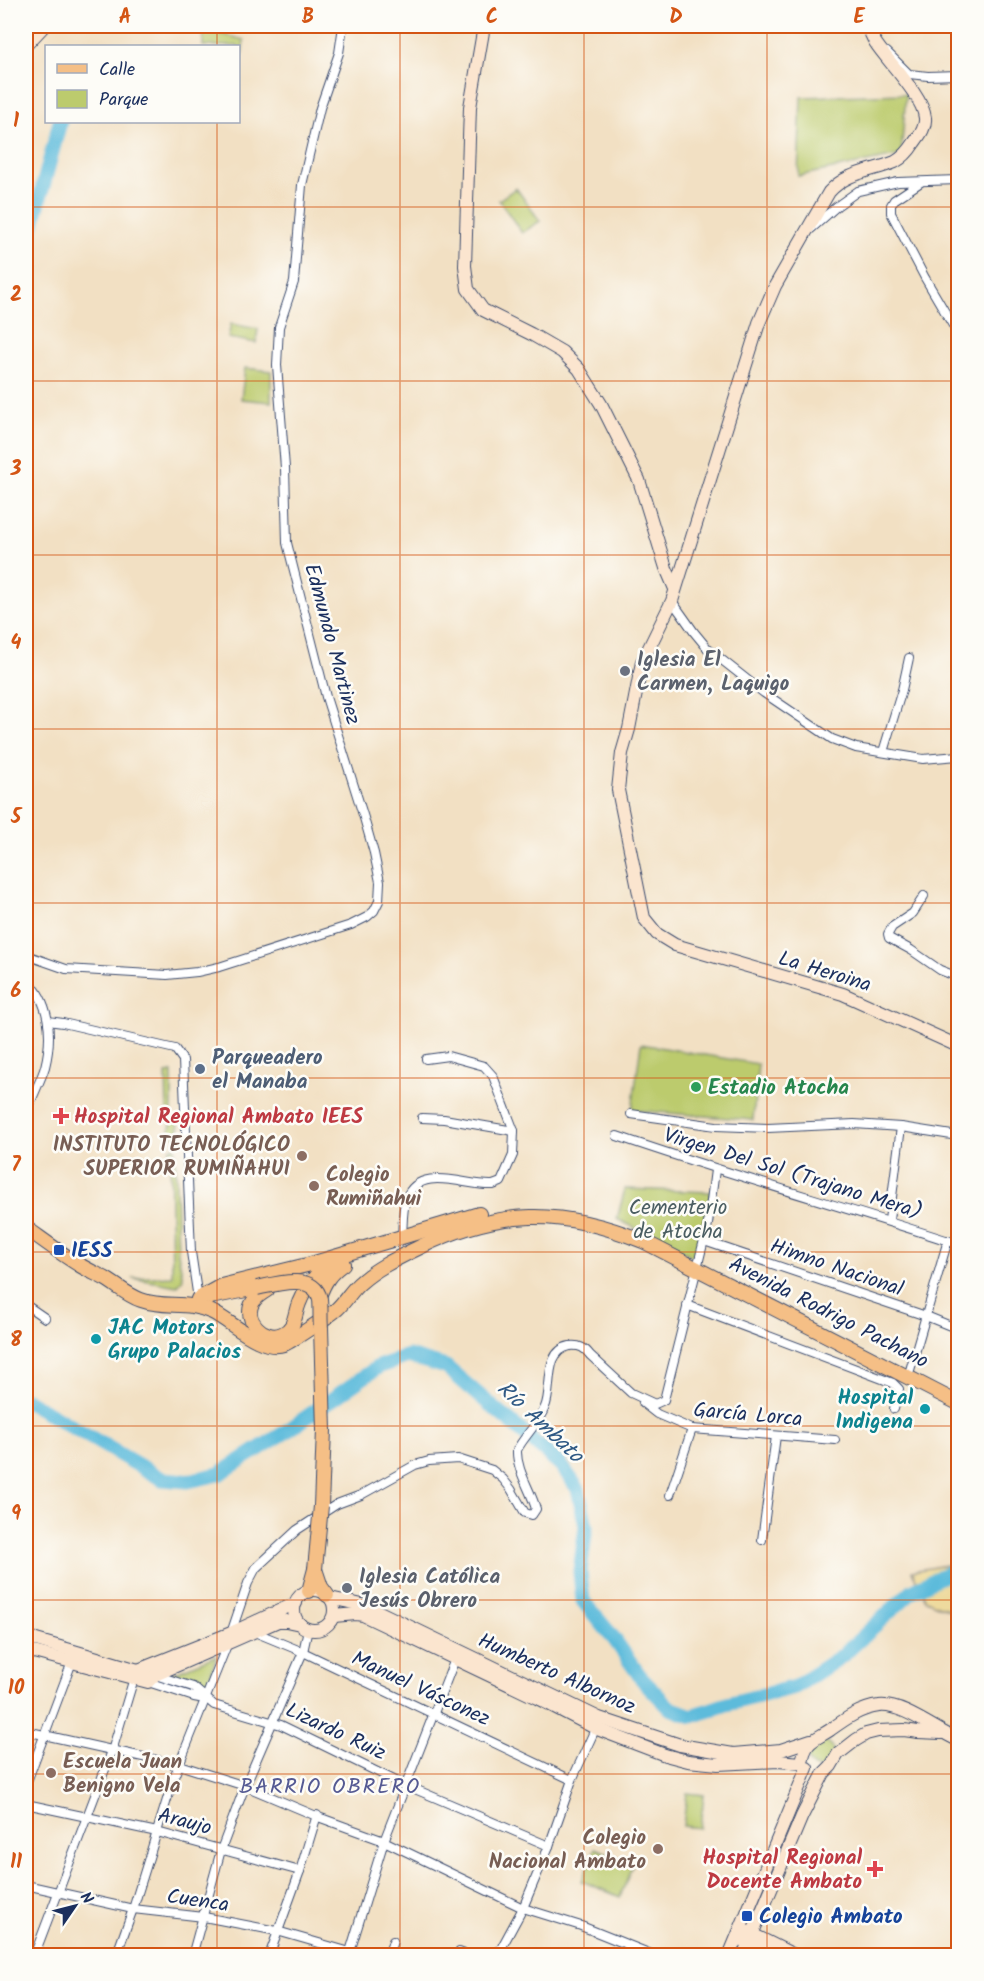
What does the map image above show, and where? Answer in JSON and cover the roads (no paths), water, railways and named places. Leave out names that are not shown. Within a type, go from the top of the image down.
[{"type":"main road","points":[[26,45],[44,26]]},
{"type":"main road","points":[[484,26],[470,107],[465,266],[468,289],[483,310],[562,352],[579,369],[601,404],[639,480],[673,595]]},
{"type":"main road","points":[[673,595],[692,543],[747,358],[775,286],[829,192],[848,177],[894,162],[907,154],[922,132],[925,120],[922,108],[900,73],[875,42],[867,26]]},
{"type":"main road","name":"La Heroina","points":[[673,595],[642,662],[622,753],[618,790],[644,918],[657,934],[675,945],[843,994],[958,1046]]},
{"type":"main road","name":"Avenida Rodrigo Pachano","points":[[198,1303],[209,1291],[227,1284],[340,1256],[479,1214],[507,1210],[560,1210],[609,1222],[697,1264],[909,1373],[958,1395]]},
{"type":"main road","name":"Avenida Rodrigo Pachano","points":[[439,1238],[491,1220],[528,1216],[563,1219],[622,1233],[697,1264]]},
{"type":"main road","points":[[26,1228],[76,1263],[114,1285],[153,1297],[198,1303],[227,1301],[287,1282],[312,1287],[320,1297]]},
{"type":"main road","points":[[198,1303],[256,1340],[271,1345],[284,1344],[337,1309],[362,1281],[395,1259],[439,1238]]},
{"type":"main road","points":[[309,1591],[315,1569],[321,1506],[324,1430],[320,1297],[324,1285],[332,1271],[346,1262],[387,1249],[439,1238]]},
{"type":"main road","points":[[321,1328],[315,1299],[307,1290],[296,1285],[262,1289],[252,1303],[250,1311],[252,1321],[258,1330],[268,1336],[280,1335],[290,1329],[299,1304],[320,1270],[340,1256]]},
{"type":"main road","name":"Avenida Rodrigo Pachano","points":[[909,1373],[958,1403]]},
{"type":"main road","points":[[136,1674],[278,1621],[321,1629],[334,1616],[334,1610],[321,1587],[315,1569]]},
{"type":"main road","points":[[304,1627],[295,1614],[299,1597],[315,1590],[328,1596]]},
{"type":"main road","name":"Humberto Albornoz","points":[[328,1596],[367,1606],[457,1654],[665,1755],[688,1761],[718,1764],[778,1761],[804,1766]]},
{"type":"main road","points":[[151,1678],[296,1602]]},
{"type":"main road","name":"Humberto Albornoz","points":[[334,1616],[363,1615],[457,1654]]},
{"type":"main road","name":"Lizardo Ruiz","points":[[26,1636],[151,1678]]},
{"type":"main road","name":"Lizardo Ruiz","points":[[26,1650],[72,1662],[136,1674]]},
{"type":"main road","name":"Humberto Albornoz","points":[[598,1724],[680,1745],[733,1754],[781,1750],[816,1738],[854,1713],[878,1706],[893,1707],[958,1740]]},
{"type":"main road","points":[[729,1956],[744,1936],[801,1816],[824,1773],[838,1754],[866,1734],[878,1731],[941,1732]]},
{"type":"main road","points":[[743,1956],[744,1936],[804,1766],[805,1748],[816,1738],[833,1742],[838,1754]]},
{"type":"main road","points":[[804,1766],[813,1772],[824,1773]]},
{"type":"main road","points":[[744,1936],[773,1956]]},
{"type":"main road","points":[[744,1936],[796,1956]]},
{"type":"street","name":"Edmundo Martinez","points":[[26,955],[66,969],[167,975],[197,972],[351,925],[374,911],[379,901],[380,882],[374,854],[326,697],[287,543],[285,468],[277,365],[279,327],[294,282],[303,185],[320,108],[339,52],[343,26]]},
{"type":"street","points":[[875,42],[896,59],[909,74],[958,75]]},
{"type":"street","points":[[804,236],[837,206],[858,191],[898,182],[958,180]]},
{"type":"street","points":[[921,182],[894,200],[891,213],[958,334]]},
{"type":"street","points":[[673,595],[694,632],[708,649],[764,693],[832,739],[856,748],[923,759],[958,756]]},
{"type":"street","points":[[883,752],[909,658]]},
{"type":"street","points":[[924,896],[913,914],[892,927],[888,934],[889,938],[940,970],[958,978]]},
{"type":"street","points":[[26,979],[43,1000],[48,1021],[49,1041],[44,1069],[26,1115]]},
{"type":"street","points":[[48,1021],[174,1049],[183,1060],[191,1252],[198,1303]]},
{"type":"street","points":[[402,1237],[407,1197],[415,1187],[427,1180],[440,1179],[493,1185],[501,1182],[513,1155],[514,1131],[493,1076],[484,1066],[448,1056],[426,1059]]},
{"type":"street","points":[[631,1114],[716,1126],[768,1128],[854,1124],[901,1127],[958,1136]]},
{"type":"street","points":[[422,1118],[444,1119],[514,1131]]},
{"type":"street","points":[[889,1220],[901,1127]]},
{"type":"street","name":"Virgen Del Sol (Trajano Mera)","points":[[617,1136],[715,1170],[889,1220],[958,1244]]},
{"type":"street","points":[[631,1393],[655,1404],[664,1400],[704,1241],[715,1170]]},
{"type":"street","points":[[909,1373],[948,1240]]},
{"type":"street","name":"Himno Nacional","points":[[704,1241],[926,1316],[958,1329]]},
{"type":"street","points":[[26,1305],[45,1318]]},
{"type":"street","points":[[687,1305],[893,1383],[899,1389],[894,1409]]},
{"type":"street","name":"García Lorca","points":[[229,1639],[248,1583],[256,1568],[268,1556],[297,1530],[337,1504],[361,1495],[415,1465],[458,1459],[492,1470],[512,1489],[525,1514],[532,1515],[536,1509],[516,1454],[519,1445],[542,1415],[547,1403],[550,1368],[557,1355],[566,1347],[586,1349],[590,1356],[657,1414],[692,1429],[835,1440]]},
{"type":"street","points":[[670,1495],[692,1429]]},
{"type":"street","points":[[762,1540],[776,1436]]},
{"type":"street","points":[[192,1956],[221,1850],[245,1786],[303,1652],[304,1627]]},
{"type":"street","name":"Manuel Vásconez","points":[[252,1632],[303,1652],[572,1780]]},
{"type":"street","points":[[116,1956],[179,1765],[229,1639]]},
{"type":"street","points":[[350,1953],[384,1840],[457,1654]]},
{"type":"street","points":[[26,1784],[72,1662]]},
{"type":"street","points":[[34,1956],[112,1751],[136,1674]]},
{"type":"street","name":"Lizardo Ruiz","points":[[151,1678],[193,1687],[214,1705],[273,1722],[405,1784],[549,1846]]},
{"type":"street","points":[[497,1956],[523,1908],[549,1846],[572,1780],[598,1724]]},
{"type":"street","points":[[26,1731],[179,1765],[245,1786],[384,1840],[523,1908],[581,1926],[635,1951],[657,1956]]},
{"type":"street","name":"Araujo","points":[[26,1804],[157,1832],[300,1871]]},
{"type":"street","points":[[269,1956],[300,1871],[317,1815]]},
{"type":"street","name":"Cuenca","points":[[26,1885],[133,1909],[204,1917],[277,1931],[364,1956]]},
{"type":"street","points":[[388,1956],[393,1941]]},
{"type":"street","points":[[459,1952],[470,1956]]},
{"type":"waterway","points":[[26,250],[60,123]]},
{"type":"waterway","name":"Río Ambato","points":[[26,1400],[162,1479],[188,1481],[219,1474],[284,1433],[378,1367],[408,1356],[446,1367],[561,1465],[578,1489],[586,1526],[580,1572],[583,1601],[612,1636],[642,1679],[670,1708],[692,1716],[727,1704],[795,1687],[842,1656],[912,1591],[948,1573],[958,1572]]},
{"type":"place","name":"Iglesia El Carmen, Laquigo","points":[[625,671]]},
{"type":"place","name":"Parqueadero el Manaba","points":[[200,1069]]},
{"type":"place","name":"Estadio Atocha","points":[[696,1087]]},
{"type":"place","name":"Hospital Regional Ambato IEES","points":[[61,1116]]},
{"type":"place","name":"INSTITUTO TECNOLÓGICO SUPERIOR RUMIÑAHUI","points":[[302,1156]]},
{"type":"place","name":"Colegio Rumiñahui","points":[[314,1186]]},
{"type":"place","name":"IESS","points":[[59,1250]]},
{"type":"place","name":"JAC Motors Grupo Palacios","points":[[96,1339]]},
{"type":"place","name":"Hospital Indigena","points":[[925,1409]]},
{"type":"place","name":"Iglesia Católica Jesús Obrero","points":[[347,1588]]},
{"type":"place","name":"Escuela Juan Benigno Vela","points":[[51,1773]]},
{"type":"place","name":"Colegio Nacional Ambato","points":[[658,1849]]},
{"type":"place","name":"Hospital Regional Docente Ambato","points":[[875,1869]]},
{"type":"place","name":"Colegio Ambato","points":[[747,1916]]},
{"type":"district","name":"BARRIO OBRERO","points":[[330,1785]]},
{"type":"park label","name":"Cementerio de Atocha","points":[[678,1219]]}]
